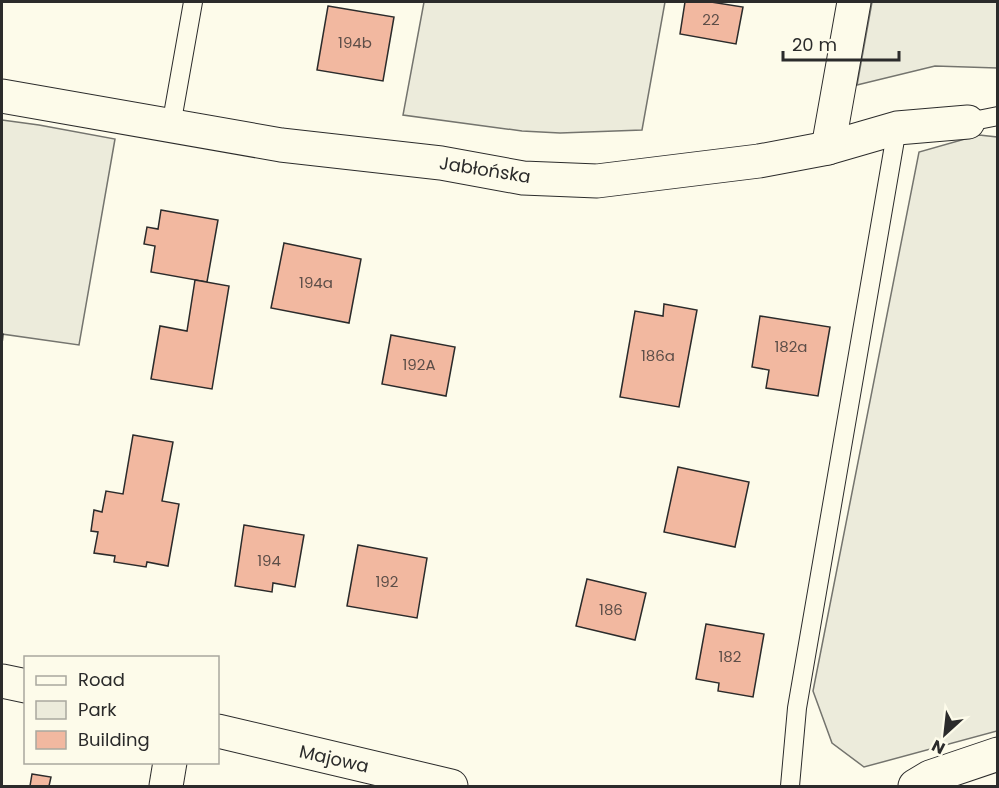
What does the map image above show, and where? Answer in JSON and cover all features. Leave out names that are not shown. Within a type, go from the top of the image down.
[{"type":"street","points":[[828,148],[854,2]]},
{"type":"street","name":"Jabłońska","points":[[2,96],[281,145],[441,163],[523,178],[597,181],[759,161],[828,148],[897,128],[983,119]]},
{"type":"street","points":[[2,681],[24,686]]},
{"type":"street","name":"Majowa","points":[[219,731],[451,786]]},
{"type":"street","points":[[915,786],[930,777],[998,754]]},
{"type":"street","points":[[166,786],[170,764]]},
{"type":"lane","points":[[171,126],[193,2]]},
{"type":"lane","points":[[790,786],[796,708],[897,128]]},
{"type":"green space","points":[[424,2],[665,2],[642,130],[560,133],[522,131],[403,115]]},
{"type":"green space","points":[[872,2],[997,2],[997,68],[935,66],[857,85]]},
{"type":"green space","points":[[2,120],[115,139],[79,345],[2,334]]},
{"type":"green space","points":[[979,135],[997,137],[997,731],[864,767],[832,743],[813,691],[919,152]]},
{"type":"building","points":[[685,2],[711,2],[743,7],[736,44],[680,34]]},
{"type":"building","points":[[328,6],[394,17],[383,81],[317,70]]},
{"type":"building","points":[[161,210],[218,220],[207,282],[151,272],[155,246],[144,244],[147,227],[158,229]]},
{"type":"building","points":[[284,243],[361,259],[349,323],[271,308]]},
{"type":"building","points":[[195,280],[229,286],[212,389],[151,379],[160,326],[187,331]]},
{"type":"building","points":[[664,304],[697,310],[679,407],[620,397],[635,311],[663,316]]},
{"type":"building","points":[[760,316],[830,327],[818,396],[766,388],[769,370],[752,367]]},
{"type":"building","points":[[391,335],[455,347],[446,396],[382,384]]},
{"type":"building","points":[[133,435],[173,442],[162,501],[179,504],[168,566],[147,562],[146,567],[114,562],[115,556],[94,553],[98,532],[91,531],[94,510],[102,512],[106,491],[123,494]]},
{"type":"building","points":[[678,467],[749,482],[735,547],[664,532]]},
{"type":"building","points":[[244,525],[304,535],[295,587],[273,583],[272,592],[235,586]]},
{"type":"building","points":[[358,545],[427,558],[417,618],[347,606]]},
{"type":"building","points":[[587,579],[646,593],[635,640],[576,626]]},
{"type":"building","points":[[706,624],[764,634],[753,697],[718,691],[719,683],[696,679]]},
{"type":"building","points":[[32,774],[51,777],[49,786],[30,786]]},
{"type":"fence","points":[[2,334],[2,345]]}]
